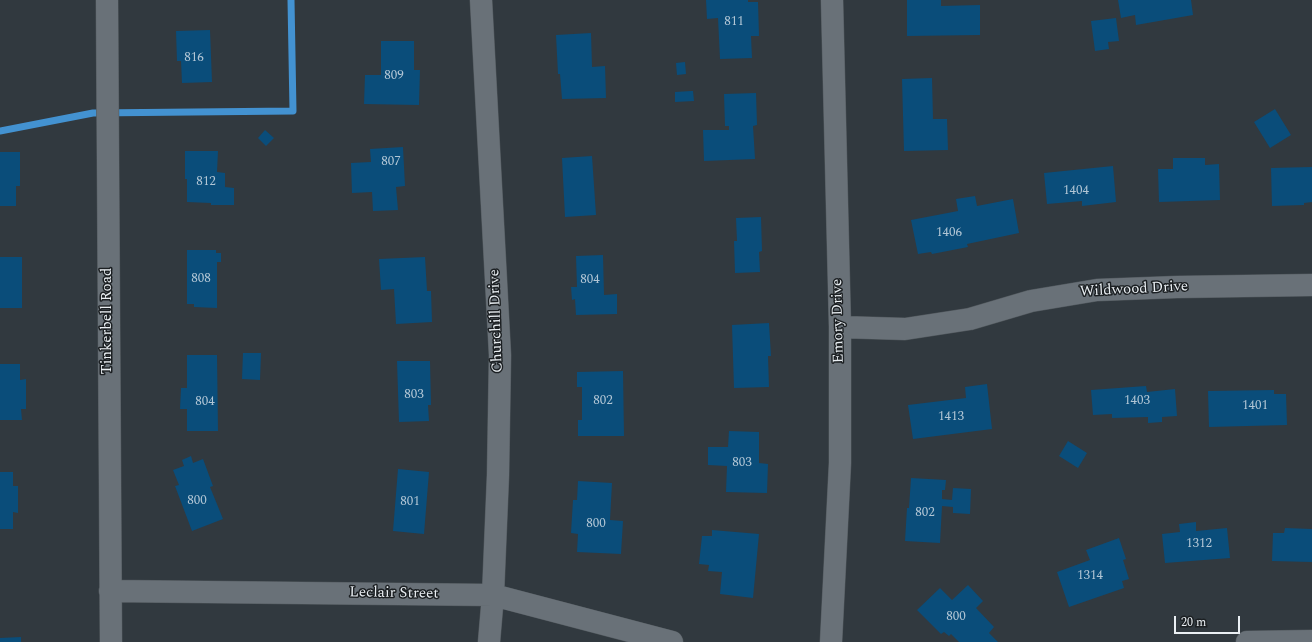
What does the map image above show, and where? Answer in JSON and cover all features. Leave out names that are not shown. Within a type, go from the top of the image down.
[{"type":"street","name":"Tinkerbell Road","points":[[107,0],[110,642]]},
{"type":"street","name":"Churchill Drive","points":[[481,0],[500,355],[498,475],[489,642]]},
{"type":"street","name":"Emory Drive","points":[[831,642],[840,464],[840,327],[832,0]]},
{"type":"street","name":"Wildwood Drive","points":[[840,327],[906,329],[970,320],[1031,301],[1097,290],[1312,285]]},
{"type":"street","name":"Leclair Street","points":[[110,591],[492,595],[672,642]]},
{"type":"street","points":[[1247,642],[1312,641]]},
{"type":"building","points":[[706,0],[748,0],[748,2],[758,2],[759,36],[751,36],[752,58],[720,59],[718,18],[707,19]]},
{"type":"building","points":[[907,0],[941,0],[941,6],[980,5],[980,35],[907,36]]},
{"type":"building","points":[[1118,0],[1191,0],[1193,15],[1136,25],[1135,15],[1121,18]]},
{"type":"building","points":[[1116,18],[1119,41],[1108,42],[1109,49],[1095,51],[1091,21]]},
{"type":"building","points":[[210,30],[212,82],[182,83],[181,61],[177,61],[176,31]]},
{"type":"building","points":[[591,33],[592,67],[605,66],[606,98],[562,99],[560,74],[558,74],[556,35]]},
{"type":"building","points":[[381,41],[414,41],[414,70],[420,70],[419,105],[364,104],[365,75],[381,75]]},
{"type":"building","points":[[685,62],[686,74],[677,75],[676,63]]},
{"type":"building","points":[[932,78],[933,119],[947,119],[948,150],[904,151],[902,79]]},
{"type":"building","points":[[693,91],[694,101],[675,102],[675,92]]},
{"type":"building","points":[[756,93],[757,125],[753,126],[755,159],[704,161],[703,130],[729,130],[729,126],[725,126],[724,94]]},
{"type":"building","points":[[1275,109],[1291,135],[1270,148],[1254,122]]},
{"type":"building","points":[[265,130],[274,138],[266,146],[258,138]]},
{"type":"building","points":[[403,147],[405,186],[396,187],[398,210],[373,211],[372,192],[352,193],[351,163],[371,162],[370,149]]},
{"type":"building","points":[[185,151],[218,151],[217,172],[225,173],[225,187],[234,188],[234,205],[211,205],[211,203],[187,202]]},
{"type":"building","points":[[0,152],[20,152],[20,186],[16,186],[16,206],[0,206]]},
{"type":"building","points":[[592,156],[596,215],[565,217],[562,158]]},
{"type":"building","points":[[1173,158],[1205,158],[1205,165],[1219,164],[1220,200],[1159,202],[1158,169],[1173,169]]},
{"type":"building","points":[[1113,166],[1116,202],[1082,206],[1082,201],[1047,204],[1044,173]]},
{"type":"building","points":[[1312,167],[1312,202],[1304,203],[1304,205],[1272,206],[1271,168]]},
{"type":"building","points":[[975,196],[977,206],[1013,199],[1019,233],[967,244],[968,247],[932,254],[931,252],[918,254],[911,220],[958,211],[956,199]]},
{"type":"building","points":[[761,217],[762,251],[759,252],[760,272],[735,273],[734,241],[737,241],[736,218]]},
{"type":"building","points":[[187,250],[216,250],[216,253],[221,253],[221,262],[217,262],[217,308],[194,307],[194,304],[187,304]]},
{"type":"building","points":[[603,255],[604,295],[617,294],[617,314],[576,315],[575,299],[572,300],[571,287],[577,287],[576,256]]},
{"type":"building","points":[[0,257],[22,257],[22,308],[0,308]]},
{"type":"building","points":[[425,257],[427,291],[431,291],[432,322],[396,324],[394,289],[381,290],[379,259]]},
{"type":"building","points":[[769,323],[771,356],[768,356],[769,387],[734,388],[732,325]]},
{"type":"building","points":[[243,353],[261,353],[260,380],[242,379]]},
{"type":"building","points":[[187,355],[217,355],[218,431],[187,431],[187,409],[180,409],[181,388],[187,388]]},
{"type":"building","points":[[397,361],[430,361],[431,405],[428,405],[429,421],[399,422]]},
{"type":"building","points":[[0,364],[20,364],[20,380],[26,379],[26,409],[21,409],[22,420],[0,420]]},
{"type":"building","points":[[623,371],[624,436],[578,436],[578,420],[582,420],[582,387],[577,387],[577,372]]},
{"type":"building","points":[[987,384],[992,429],[913,439],[908,405],[966,398],[965,387]]},
{"type":"building","points":[[1146,386],[1147,392],[1175,389],[1177,416],[1162,417],[1162,422],[1148,423],[1148,417],[1112,418],[1112,414],[1093,415],[1091,390]]},
{"type":"building","points":[[1274,390],[1274,394],[1286,394],[1287,425],[1209,427],[1208,391]]},
{"type":"building","points":[[729,431],[759,432],[759,463],[768,464],[767,493],[726,492],[727,466],[708,465],[708,447],[728,447]]},
{"type":"building","points":[[1068,441],[1087,453],[1078,468],[1059,456]]},
{"type":"building","points":[[191,456],[193,463],[203,459],[213,486],[210,487],[223,519],[192,531],[175,486],[179,485],[173,470],[184,466],[182,460]]},
{"type":"building","points":[[398,469],[429,472],[424,534],[393,531]]},
{"type":"building","points":[[0,472],[13,472],[13,486],[18,486],[18,513],[13,512],[13,529],[0,529]]},
{"type":"building","points":[[911,478],[946,480],[945,490],[942,490],[942,499],[952,500],[953,488],[971,489],[970,514],[953,513],[953,507],[942,506],[940,543],[905,541]]},
{"type":"building","points":[[578,481],[612,483],[610,520],[623,521],[621,554],[577,552],[578,534],[571,533],[573,500],[577,500]]},
{"type":"building","points":[[1196,522],[1196,531],[1227,528],[1230,558],[1165,563],[1162,534],[1180,532],[1179,524]]},
{"type":"building","points":[[1285,528],[1312,529],[1312,562],[1272,561],[1273,533],[1284,533]]},
{"type":"building","points":[[712,530],[759,534],[753,598],[720,594],[722,572],[708,571],[709,565],[699,564],[702,536],[712,536]]},
{"type":"building","points":[[1119,538],[1126,559],[1123,560],[1129,579],[1122,581],[1124,588],[1069,607],[1057,572],[1090,560],[1086,550]]},
{"type":"building","points":[[968,585],[983,601],[976,608],[994,627],[989,633],[998,642],[959,642],[951,634],[949,636],[944,632],[941,634],[917,610],[940,588],[952,600]]},
{"type":"building","points":[[21,637],[21,642],[0,642],[0,638]]},
{"type":"waterway","points":[[0,131],[93,113],[293,111],[291,0]]}]
